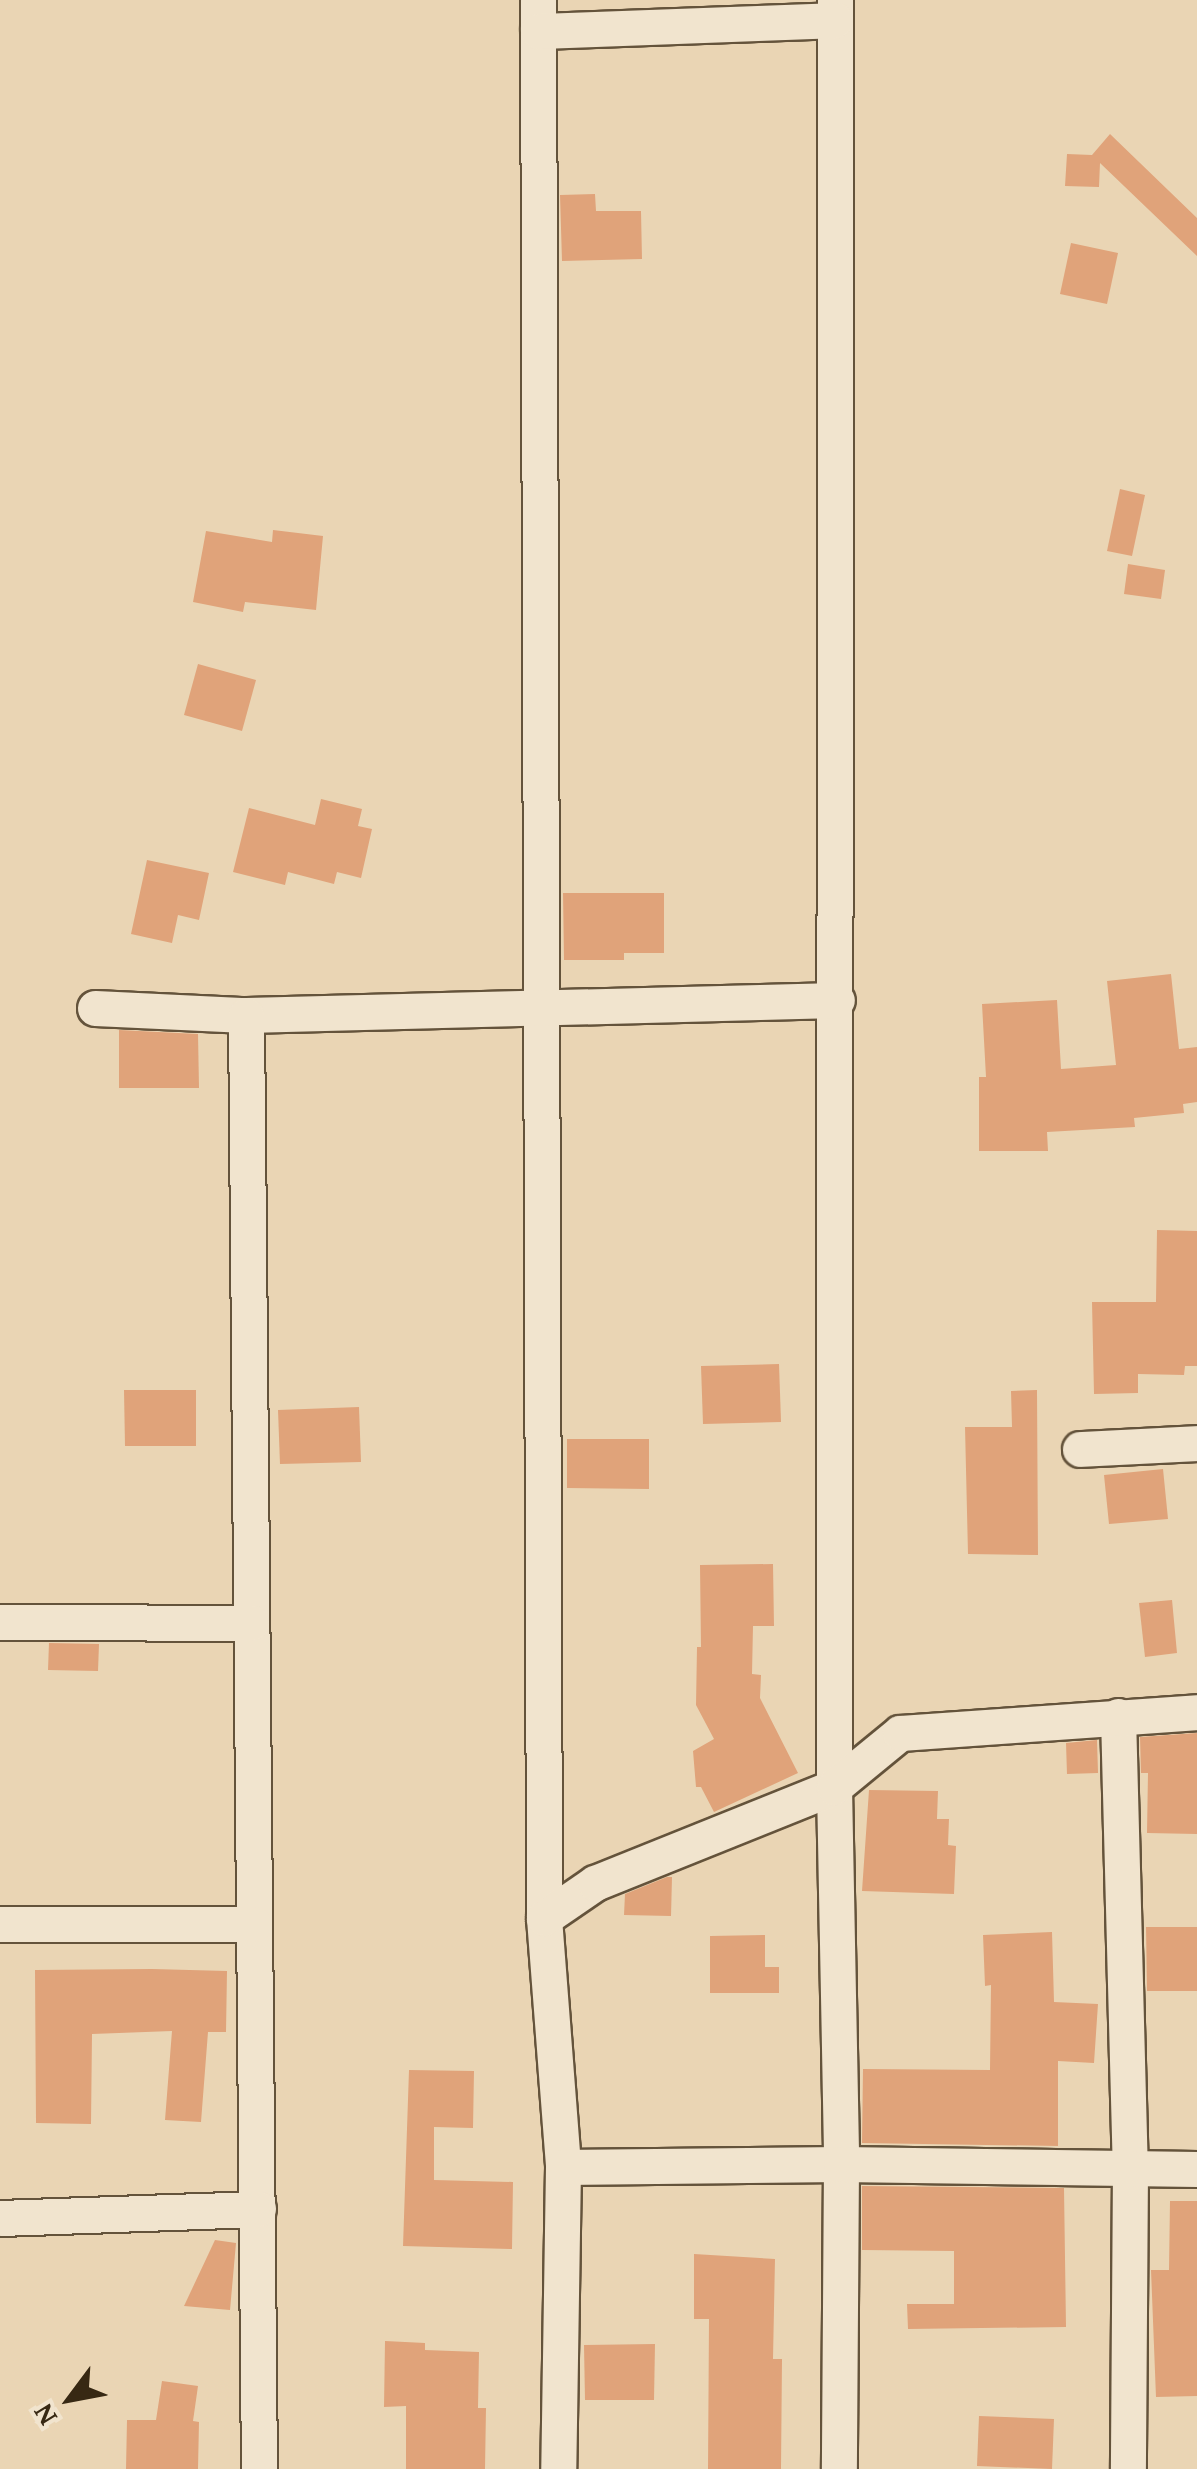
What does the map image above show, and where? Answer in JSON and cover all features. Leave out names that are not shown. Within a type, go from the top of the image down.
[{"type":"street","points":[[558,2469],[563,2167],[544,1918],[538,15],[835,10],[834,1787],[841,2164],[840,2469]]},
{"type":"street","points":[[95,1008],[246,1016],[836,1000]]},
{"type":"street","points":[[246,1016],[259,2469]]},
{"type":"street","points":[[1080,1448],[1197,1442]]},
{"type":"street","points":[[0,1622],[252,1624]]},
{"type":"street","points":[[544,1918],[595,1883],[834,1787],[900,1733],[1197,1712]]},
{"type":"street","points":[[1118,1716],[1130,2168],[1128,2469]]},
{"type":"street","points":[[0,1924],[254,1924]]},
{"type":"street","points":[[563,2167],[841,2164],[1197,2169]]},
{"type":"street","points":[[0,2218],[258,2208]]},
{"type":"building","points":[[1110,134],[1197,218],[1197,256],[1100,163],[1099,187],[1065,186],[1067,154],[1092,155]]},
{"type":"building","points":[[595,194],[596,211],[641,211],[642,259],[562,261],[560,195]]},
{"type":"building","points":[[1071,243],[1118,253],[1107,304],[1060,294]]},
{"type":"building","points":[[1120,489],[1145,495],[1132,556],[1107,551]]},
{"type":"building","points":[[273,530],[323,536],[316,610],[245,602],[243,612],[193,602],[206,531],[272,542]]},
{"type":"building","points":[[1128,564],[1165,570],[1161,599],[1124,594]]},
{"type":"building","points":[[198,664],[256,680],[242,731],[184,715]]},
{"type":"building","points":[[321,799],[362,809],[358,826],[372,829],[361,878],[337,872],[334,884],[288,872],[285,885],[233,872],[249,808],[315,825]]},
{"type":"building","points":[[147,860],[209,873],[199,920],[178,915],[172,943],[131,934]]},
{"type":"building","points":[[563,893],[664,893],[664,953],[624,953],[624,960],[564,960]]},
{"type":"building","points":[[1171,974],[1179,1049],[1197,1047],[1197,1102],[1183,1104],[1184,1113],[1134,1118],[1135,1127],[1047,1132],[1048,1151],[979,1151],[979,1077],[986,1077],[982,1004],[1057,1000],[1061,1069],[1116,1065],[1107,981]]},
{"type":"building","points":[[119,1030],[198,1034],[199,1088],[119,1088]]},
{"type":"building","points":[[1157,1230],[1197,1231],[1197,1366],[1185,1366],[1184,1375],[1138,1374],[1138,1393],[1094,1394],[1092,1302],[1156,1302]]},
{"type":"building","points":[[779,1364],[781,1422],[703,1424],[701,1366]]},
{"type":"building","points":[[124,1390],[196,1390],[196,1446],[125,1446]]},
{"type":"building","points":[[1037,1390],[1038,1555],[968,1554],[965,1427],[1012,1427],[1011,1391]]},
{"type":"building","points":[[359,1407],[361,1462],[280,1464],[278,1410]]},
{"type":"building","points":[[567,1439],[649,1439],[649,1489],[567,1488]]},
{"type":"building","points":[[1163,1469],[1168,1519],[1109,1524],[1104,1475]]},
{"type":"building","points":[[773,1564],[774,1626],[753,1626],[752,1674],[761,1675],[760,1698],[798,1773],[714,1812],[701,1787],[696,1787],[693,1751],[714,1739],[696,1705],[697,1647],[701,1647],[700,1565]]},
{"type":"building","points":[[1172,1600],[1177,1653],[1145,1657],[1139,1603]]},
{"type":"building","points":[[49,1643],[99,1644],[98,1671],[48,1670]]},
{"type":"building","points":[[1197,1733],[1197,1834],[1147,1833],[1148,1773],[1141,1773],[1140,1737]]},
{"type":"building","points":[[1097,1740],[1098,1773],[1067,1774],[1066,1743]]},
{"type":"building","points":[[869,1790],[938,1791],[937,1819],[949,1819],[948,1845],[956,1846],[954,1894],[862,1891]]},
{"type":"building","points":[[672,1877],[671,1916],[624,1915],[625,1894]]},
{"type":"building","points":[[1146,1927],[1197,1927],[1197,1991],[1147,1991]]},
{"type":"building","points":[[1052,1932],[1054,2002],[1098,2004],[1094,2063],[1058,2061],[1058,2146],[862,2143],[863,2069],[990,2070],[991,1985],[985,1986],[983,1935]]},
{"type":"building","points":[[765,1935],[765,1967],[779,1967],[779,1993],[710,1993],[710,1936]]},
{"type":"building","points":[[35,1970],[227,1971],[226,2032],[208,2032],[201,2122],[165,2120],[172,2031],[92,2034],[91,2124],[36,2123]]},
{"type":"building","points":[[409,2070],[474,2071],[473,2128],[434,2127],[434,2180],[513,2182],[512,2249],[403,2246]]},
{"type":"building","points":[[862,2186],[1064,2188],[1066,2327],[908,2329],[907,2304],[954,2304],[954,2251],[862,2250]]},
{"type":"building","points":[[1170,2201],[1197,2201],[1197,2396],[1156,2397],[1151,2270],[1169,2270]]},
{"type":"building","points":[[215,2240],[236,2243],[230,2310],[184,2306]]},
{"type":"building","points":[[694,2254],[775,2259],[773,2359],[782,2359],[781,2469],[708,2469],[709,2319],[694,2319]]},
{"type":"building","points":[[385,2341],[425,2343],[425,2350],[479,2352],[478,2408],[486,2408],[485,2469],[406,2469],[406,2406],[384,2407]]},
{"type":"building","points":[[655,2344],[654,2400],[585,2400],[584,2345]]},
{"type":"building","points":[[162,2381],[198,2386],[193,2421],[199,2422],[198,2469],[126,2469],[127,2420],[156,2420]]},
{"type":"building","points":[[979,2416],[1054,2419],[1052,2469],[977,2466]]}]
